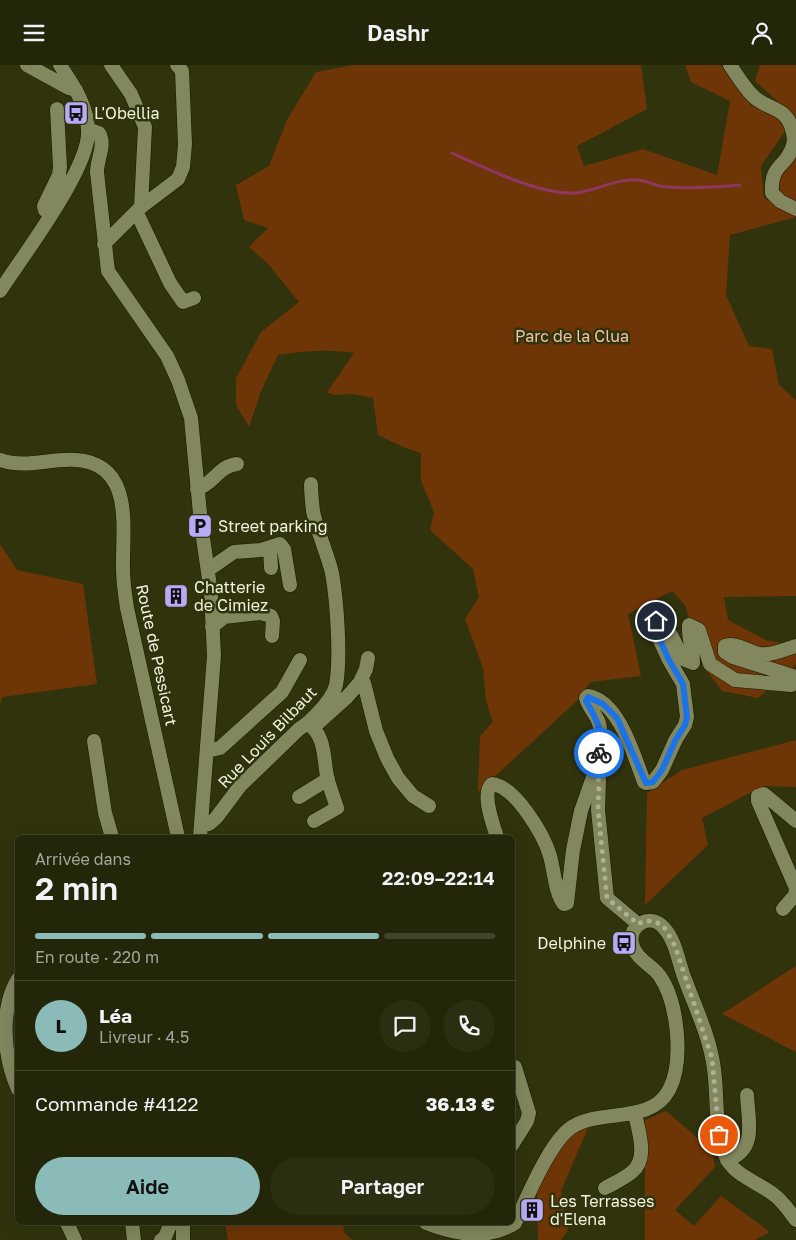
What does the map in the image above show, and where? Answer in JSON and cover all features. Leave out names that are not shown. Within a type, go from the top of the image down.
[{"type":"street","points":[[27,65],[76,90]]},
{"type":"street","points":[[0,291],[79,167],[88,139],[83,105],[60,65]]},
{"type":"street","points":[[111,65],[131,94],[145,127],[139,210],[170,283],[183,302],[194,297]]},
{"type":"street","points":[[104,244],[139,210],[178,179],[183,167],[185,144],[182,71],[177,65]]},
{"type":"street","points":[[730,65],[754,97],[764,105],[778,110],[789,119],[794,144],[789,155],[778,167],[771,179],[772,193],[780,201],[796,209]]},
{"type":"street","points":[[50,215],[44,206],[59,175],[60,167],[57,109]]},
{"type":"street","points":[[88,129],[99,133],[102,144],[97,172],[108,271],[167,356],[178,380],[190,417],[197,489],[211,593],[214,656],[201,831]]},
{"type":"street","name":"Route de Pessicart","points":[[0,460],[21,465],[67,460],[89,462],[107,473],[119,489],[123,510],[122,571],[127,607],[178,835]]},
{"type":"street","points":[[197,489],[204,487],[224,467],[237,464]]},
{"type":"street","name":"Rue Louis Bilbaut","points":[[201,831],[216,818],[240,787],[299,729],[311,726],[336,687],[338,658],[336,608],[332,575],[313,512],[310,484]]},
{"type":"street","points":[[208,570],[234,553],[280,544],[284,549],[290,585]]},
{"type":"street","points":[[270,547],[271,568]]},
{"type":"street","points":[[212,627],[224,617],[261,613],[271,616],[273,621],[272,636]]},
{"type":"street","points":[[638,924],[607,898],[598,810],[599,722],[586,701],[588,697],[603,704],[617,718],[646,783],[653,782],[658,776],[685,725],[687,709],[683,684],[669,660],[653,625],[656,621],[671,635],[683,659],[693,663],[693,648],[688,633],[689,625],[699,630],[710,664],[735,680],[791,685],[796,683]]},
{"type":"street","points":[[796,647],[762,655],[730,644],[725,646],[725,652],[733,657],[796,677]]},
{"type":"street","points":[[314,821],[337,808],[328,779],[321,740],[311,726],[347,697],[360,682],[366,669],[368,658]]},
{"type":"street","points":[[206,751],[220,748],[282,692],[300,660]]},
{"type":"street","points":[[360,682],[364,683],[376,731],[394,771],[413,795],[429,806]]},
{"type":"street","points":[[94,741],[112,835]]},
{"type":"street","points":[[496,835],[487,800],[487,791],[492,784],[496,784],[506,790],[516,799],[536,827],[550,854],[560,897],[564,904],[568,903],[573,850],[581,811],[593,777],[597,772]]},
{"type":"street","points":[[299,797],[328,779]]},
{"type":"street","points":[[783,909],[795,895],[796,888],[758,801],[758,796],[764,794],[796,821]]},
{"type":"street","points":[[515,1223],[548,1156],[562,1135],[580,1122],[635,1113],[656,1105],[664,1099],[674,1080],[677,1053],[670,996],[658,975],[633,949],[631,935],[638,924],[644,921],[652,921],[664,927],[675,946],[712,1058],[719,1135],[727,1160],[742,1175],[773,1194],[783,1203],[796,1221]]},
{"type":"street","points":[[15,984],[7,997],[2,1023],[4,1047],[15,1080]]},
{"type":"street","points":[[515,1070],[529,1113],[527,1121],[515,1140]]},
{"type":"street","points":[[727,1160],[742,1152],[747,1145],[749,1134],[747,1095]]},
{"type":"street","points":[[606,1188],[633,1172],[640,1162],[642,1153],[635,1113]]},
{"type":"street","points":[[67,1225],[75,1240]]},
{"type":"street","points":[[132,1225],[134,1240]]},
{"type":"street","points":[[161,1240],[165,1237],[170,1225]]},
{"type":"street","points":[[183,1225],[183,1240]]},
{"type":"street","points":[[431,1225],[465,1238],[482,1240],[499,1237],[513,1225]]},
{"type":"street","points":[[455,1225],[474,1231],[484,1229],[489,1225]]},
{"type":"green space","name":"Parc de la Clua","points":[[353,65],[641,65],[647,109],[577,146],[584,166],[643,149],[717,175],[730,101],[691,82],[685,65],[721,65],[751,105],[781,118],[786,130],[761,166],[764,198],[796,215],[796,217],[730,235],[726,295],[749,346],[772,349],[779,385],[796,400],[796,596],[724,597],[728,620],[766,640],[796,646],[796,665],[758,698],[722,691],[703,666],[685,605],[672,591],[628,614],[641,676],[590,682],[579,699],[478,792],[480,736],[493,722],[486,701],[483,668],[465,619],[479,597],[473,569],[430,530],[434,512],[421,481],[421,453],[378,435],[373,398],[352,394],[334,395],[327,392],[354,353],[316,351],[278,355],[261,391],[249,427],[236,405],[236,378],[261,332],[299,302],[269,265],[249,247],[268,228],[244,220],[236,185],[269,166],[287,120],[316,72]]},
{"type":"green space","points":[[760,65],[796,65],[796,118],[755,81]]},
{"type":"green space","points":[[796,156],[796,202],[784,198],[777,183]]},
{"type":"green space","points":[[0,544],[17,570],[83,584],[97,684],[2,697],[0,706]]},
{"type":"green space","points":[[796,740],[796,787],[763,786],[702,818],[708,845],[645,905],[647,793],[682,770]]},
{"type":"green space","points":[[796,966],[796,1052],[722,1014]]},
{"type":"green space","points":[[666,1111],[712,1150],[715,1167],[675,1210],[694,1226],[721,1196],[770,1232],[755,1240],[645,1240],[645,1120]]},
{"type":"green space","points":[[588,1128],[561,1191],[568,1230],[561,1240],[538,1240],[537,1188],[565,1135]]},
{"type":"green space","points":[[225,1225],[343,1225],[344,1232],[352,1240],[228,1240]]},
{"type":"waterway","points":[[452,153],[529,185],[561,192],[583,192],[630,180],[677,188],[740,185]]},
{"type":"way so far","points":[[599,753],[597,772],[599,780],[598,810],[607,898],[638,924],[644,921],[652,921],[664,927],[675,946],[709,1045],[714,1071],[719,1135]]},
{"type":"place","name":"L'Obellia","points":[[76,113]]},
{"type":"place","name":"Street parking","points":[[200,526]]},
{"type":"place","name":"Chatterie de Cimiez","points":[[176,596]]},
{"type":"place","name":"Delphine","points":[[624,943]]},
{"type":"place","name":"Les Terrasses d'Elena","points":[[532,1210]]},
{"type":"route","points":[[599,753],[599,722],[586,701],[588,697],[603,704],[617,718],[646,783],[653,782],[658,776],[685,725],[687,709],[683,684],[669,660],[653,625],[656,621]]}]
